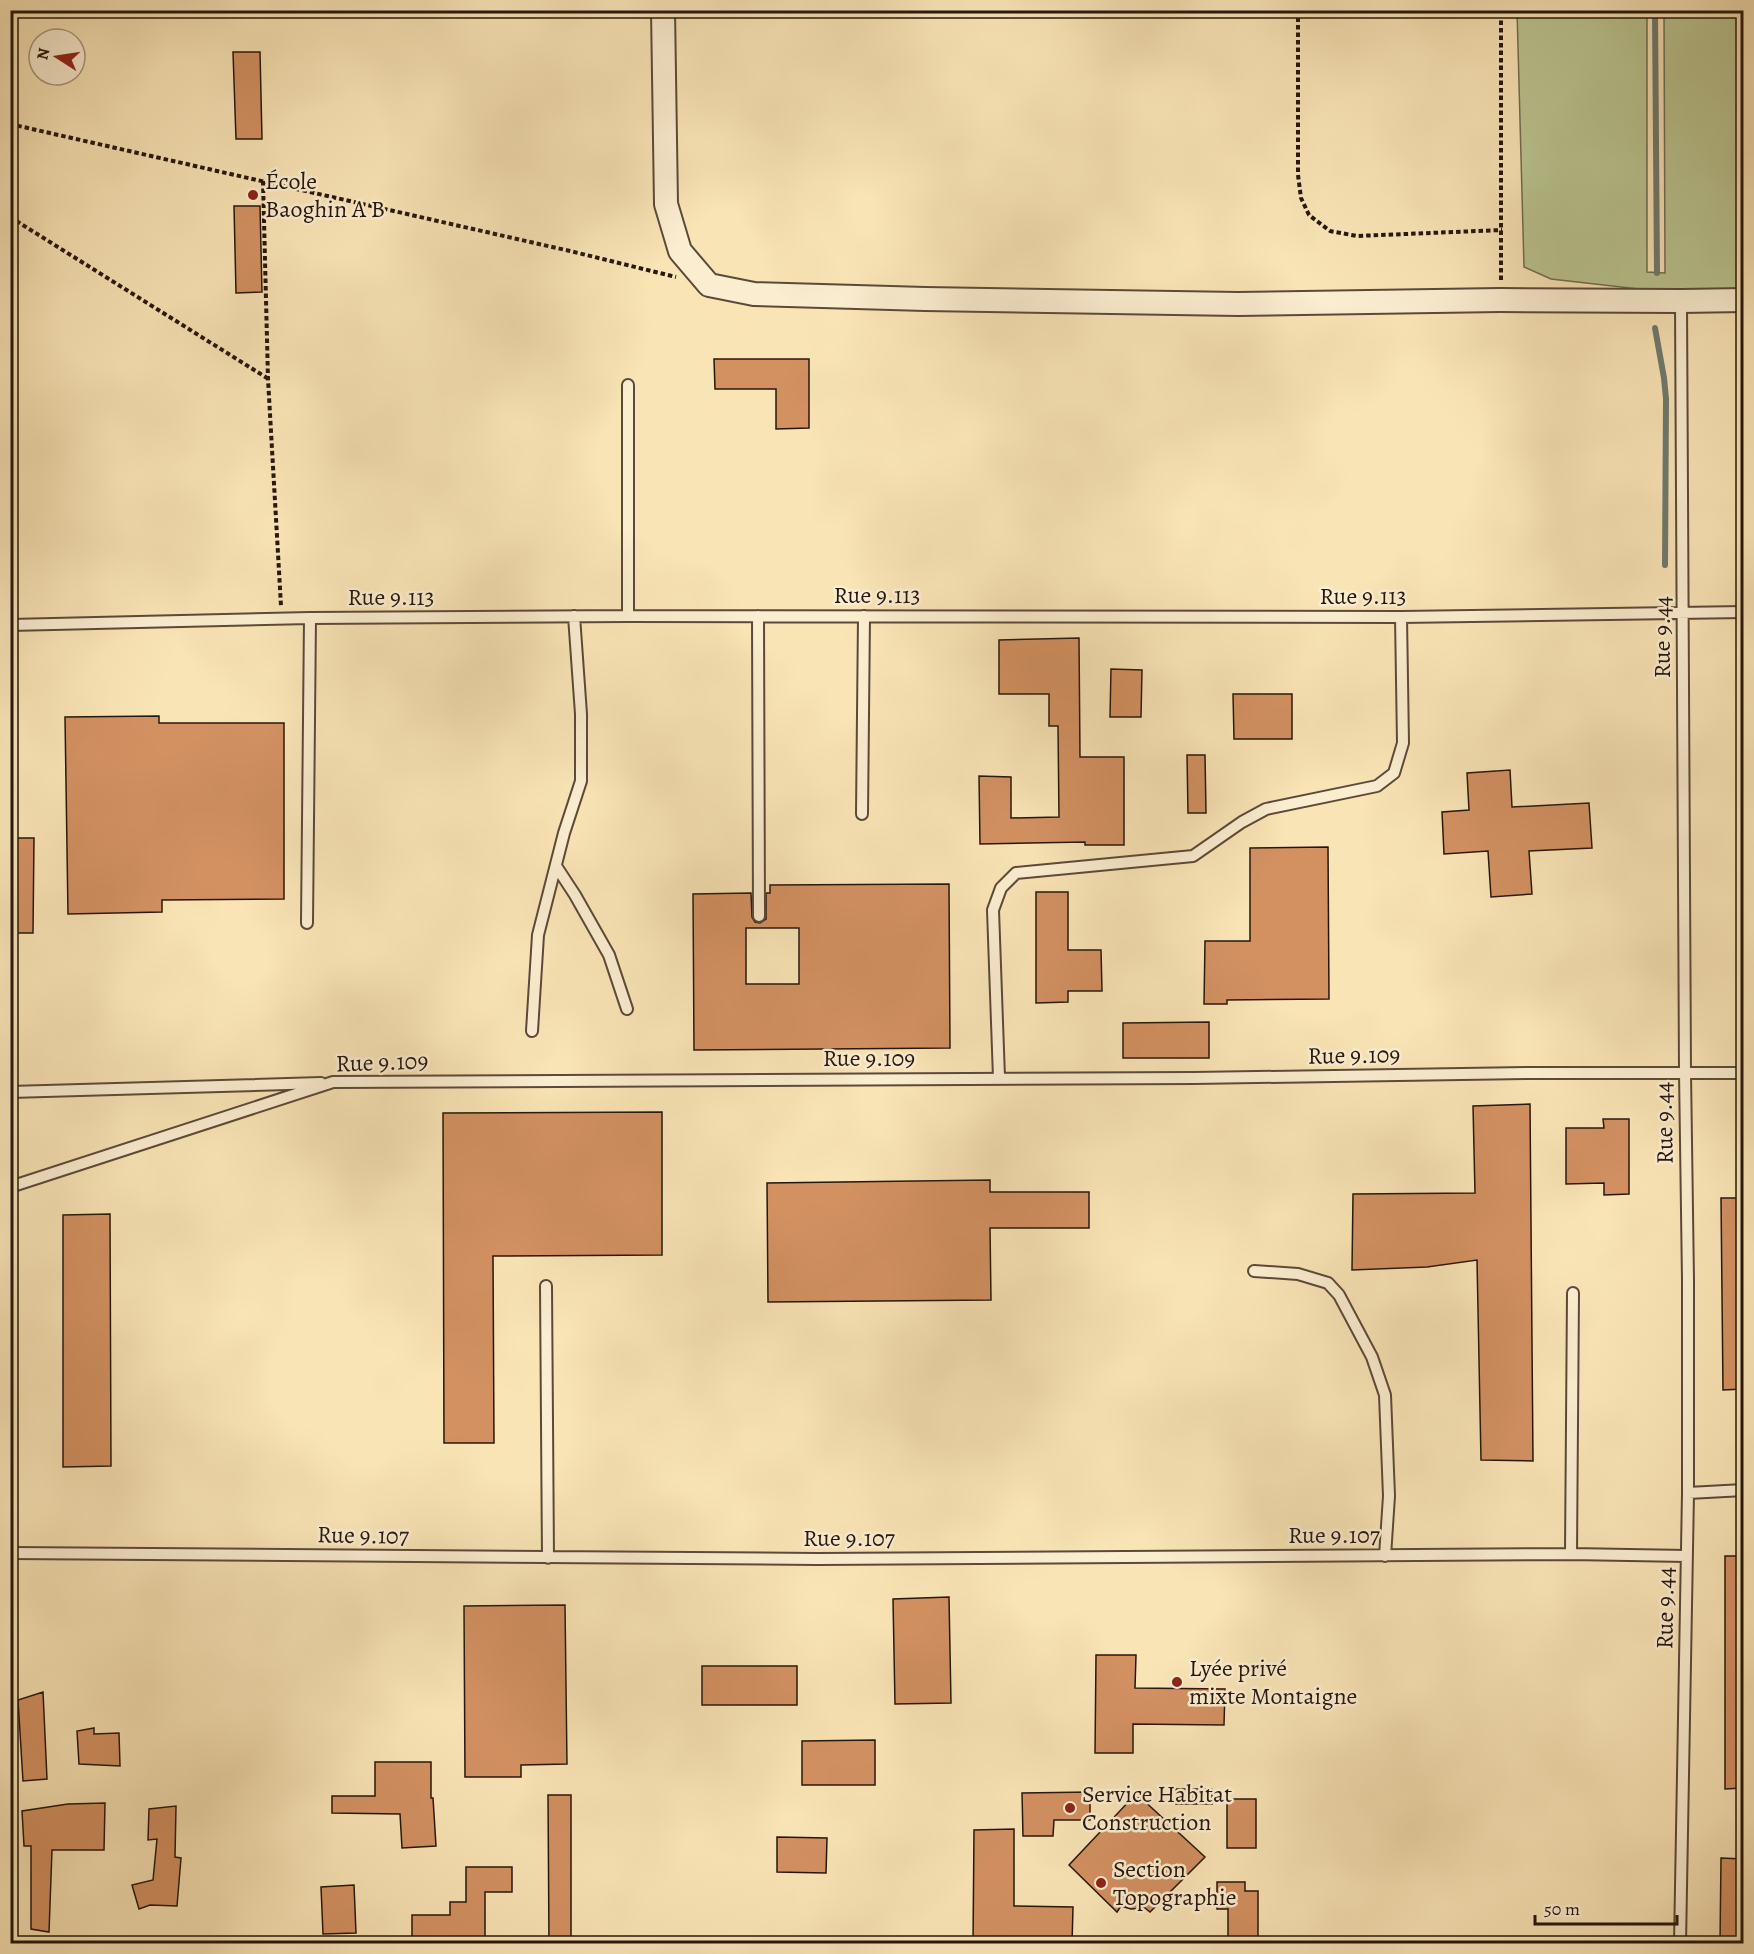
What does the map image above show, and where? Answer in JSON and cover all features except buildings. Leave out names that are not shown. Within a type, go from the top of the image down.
[{"type":"street","points":[[663,10],[666,204],[680,251],[708,285],[754,294],[948,300],[1238,304],[1500,300],[1743,300]]},
{"type":"lane","name":"Rue 9.44","points":[[1680,1944],[1688,1493],[1681,301]]},
{"type":"lane","points":[[628,385],[628,616]]},
{"type":"lane","name":"Rue 9.113","points":[[10,625],[310,618],[573,616],[1401,617],[1743,612]]},
{"type":"lane","points":[[532,1031],[538,935],[581,781],[581,714],[573,616]]},
{"type":"lane","points":[[758,616],[759,916]]},
{"type":"lane","points":[[862,814],[864,616]]},
{"type":"lane","points":[[999,1078],[993,910],[1001,888],[1016,873],[1193,856],[1242,822],[1266,809],[1377,786],[1394,772],[1403,742],[1401,617]]},
{"type":"lane","points":[[307,923],[310,618]]},
{"type":"lane","points":[[556,866],[609,955],[627,1009]]},
{"type":"lane","name":"Rue 9.109","points":[[10,1187],[333,1083],[1743,1073]]},
{"type":"lane","points":[[10,1092],[333,1083]]},
{"type":"lane","points":[[1254,1271],[1298,1274],[1328,1283],[1339,1295],[1372,1357],[1384,1395],[1389,1496],[1385,1556]]},
{"type":"lane","points":[[546,1286],[548,1558]]},
{"type":"lane","points":[[1571,1554],[1573,1293]]},
{"type":"lane","points":[[1688,1493],[1743,1490]]},
{"type":"lane","name":"Rue 9.107","points":[[10,1553],[548,1558],[1039,1559],[1571,1554],[1687,1556]]},
{"type":"path","points":[[1298,10],[1298,175],[1301,198],[1309,215],[1330,231],[1357,237],[1502,230]]},
{"type":"path","points":[[1500,300],[1502,10]]},
{"type":"path","points":[[10,124],[570,251],[708,285]]},
{"type":"path","points":[[263,181],[268,379],[282,620]]},
{"type":"path","points":[[10,217],[268,379]]},
{"type":"green space","points":[[1517,10],[1647,11],[1647,272],[1665,273],[1664,11],[1743,11],[1743,289],[1665,292],[1551,279],[1524,267]]},
{"type":"waterway","points":[[1655,10],[1657,273]]},
{"type":"waterway","points":[[1655,328],[1666,399],[1665,565]]},
{"type":"place","name":"École Baoghin A B","points":[[253,195]]},
{"type":"place","name":"Lyée privé mixte Montaigne","points":[[1177,1682]]},
{"type":"place","name":"Service Habitat Construction","points":[[1070,1808]]},
{"type":"place","name":"Section Topographie","points":[[1101,1883]]}]
